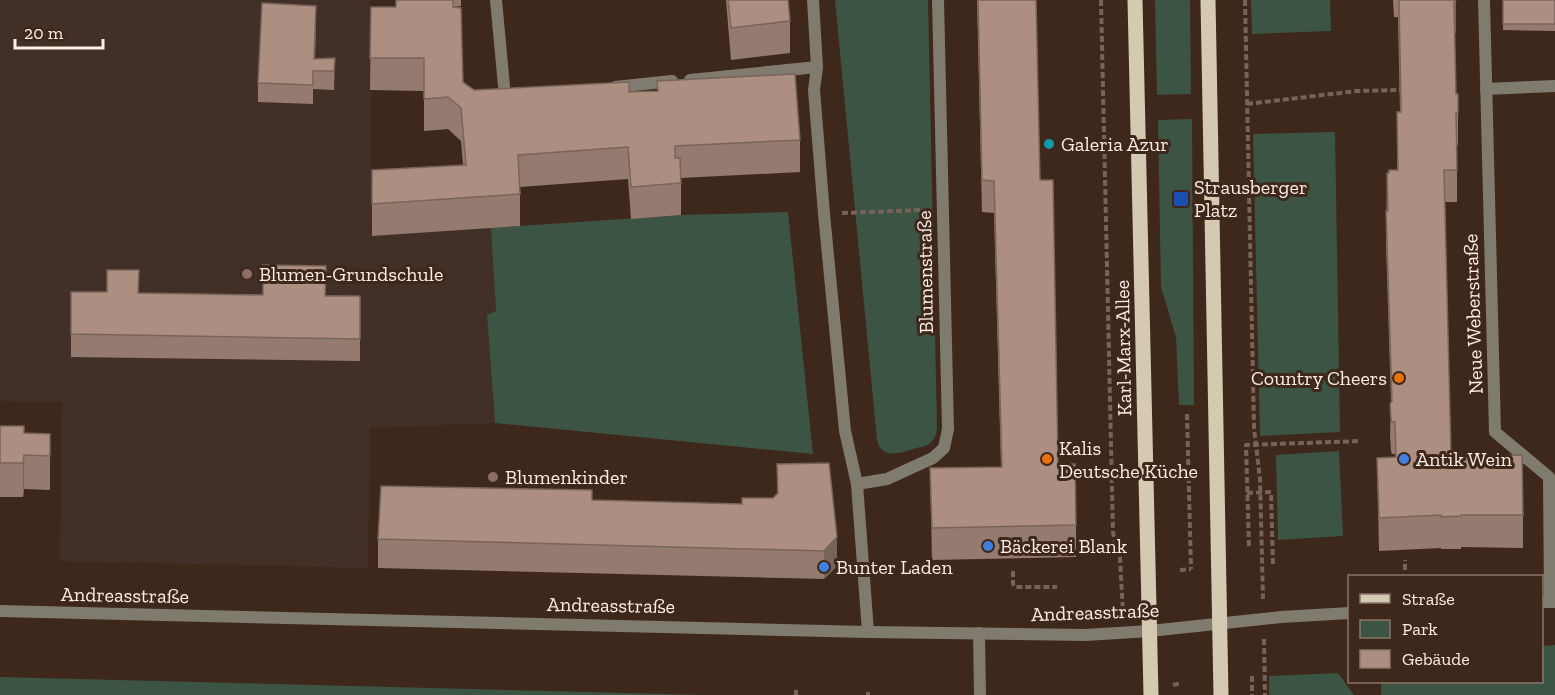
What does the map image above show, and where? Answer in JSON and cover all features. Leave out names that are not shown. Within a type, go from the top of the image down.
[{"type":"main road","name":"Karl-Marx-Allee","points":[[1135,0],[1152,695]]},
{"type":"main road","points":[[1208,0],[1221,695]]},
{"type":"street","points":[[496,0],[505,98],[529,95]]},
{"type":"street","points":[[813,0],[817,67],[814,90],[841,397],[845,430],[857,484],[868,632]]},
{"type":"street","name":"Blumenstraße","points":[[857,484],[887,479],[933,458],[944,448],[948,429],[938,0]]},
{"type":"street","name":"Neue Weberstraße","points":[[1484,0],[1496,432],[1549,477],[1549,602]]},
{"type":"street","points":[[600,88],[817,67]]},
{"type":"street","points":[[1486,89],[1555,86]]},
{"type":"street","name":"Andreasstraße","points":[[0,611],[1084,635],[1348,613]]},
{"type":"street","points":[[979,633],[980,695]]},
{"type":"path","points":[[1101,0],[1113,533],[1120,558],[1124,633]]},
{"type":"path","points":[[1245,0],[1254,428],[1260,492],[1263,583]]},
{"type":"path","points":[[1247,104],[1357,91],[1400,90]]},
{"type":"path","points":[[854,212],[943,209]]},
{"type":"path","points":[[1187,414],[1191,569]]},
{"type":"path","points":[[1249,546],[1246,445],[1361,441]]},
{"type":"path","points":[[1247,493],[1271,492],[1273,567]]},
{"type":"path","points":[[1405,560],[1405,570]]},
{"type":"path","points":[[1180,570],[1201,569]]},
{"type":"path","points":[[1013,571],[1015,587],[1057,586]]},
{"type":"path","points":[[1264,652],[1265,695]]},
{"type":"path","points":[[1252,676],[1252,695]]},
{"type":"shaded area","name":"Blumen-Grundschule","points":[[0,0],[370,0],[372,236],[491,228],[496,311],[487,316],[495,423],[370,428],[368,568],[60,561],[62,402],[0,401]]},
{"type":"green space","points":[[835,0],[928,0],[937,429],[930,444],[899,453],[887,453],[879,446],[877,440]]},
{"type":"green space","points":[[1155,0],[1190,0],[1191,94],[1157,95]]},
{"type":"green space","points":[[1251,0],[1330,0],[1331,31],[1252,34]]},
{"type":"green space","points":[[1192,119],[1194,405],[1179,405],[1176,337],[1161,287],[1158,120]]},
{"type":"green space","points":[[1335,132],[1340,432],[1260,436],[1253,134]]},
{"type":"green space","points":[[788,212],[813,454],[495,423],[487,315],[496,311],[491,228],[681,215]]},
{"type":"green space","points":[[1339,451],[1343,536],[1278,540],[1276,455]]},
{"type":"green space","points":[[1555,645],[1555,695],[1381,695],[1381,683],[1543,683],[1543,646]]},
{"type":"green space","points":[[1338,673],[1354,695],[1269,695],[1269,676]]},
{"type":"green space","points":[[0,677],[705,695],[0,695]]},
{"type":"building","points":[[396,0],[453,0],[453,7],[461,8],[463,82],[474,90],[629,82],[629,92],[658,91],[657,81],[795,74],[800,140],[675,146],[675,158],[680,158],[681,183],[631,187],[628,147],[518,155],[520,194],[372,204],[372,170],[466,165],[461,108],[448,97],[424,99],[424,58],[370,58],[371,7],[396,7]]},
{"type":"building","points":[[728,0],[788,0],[790,21],[731,28]]},
{"type":"building","points":[[978,0],[1036,0],[1040,180],[1053,180],[1058,464],[1075,464],[1076,525],[932,528],[930,468],[1002,467],[994,181],[982,180]]},
{"type":"building","points":[[1399,0],[1456,0],[1454,2],[1456,94],[1458,94],[1457,170],[1444,170],[1451,456],[1522,455],[1523,515],[1379,518],[1377,458],[1396,457],[1395,422],[1391,419],[1390,404],[1392,401],[1386,211],[1388,211],[1387,173],[1389,170],[1398,170],[1397,112],[1401,112]]},
{"type":"building","points":[[1503,0],[1555,0],[1555,24],[1503,24]]},
{"type":"building","points":[[262,3],[316,6],[314,59],[335,58],[334,71],[313,71],[313,85],[258,83]]},
{"type":"building","points":[[263,265],[326,266],[325,296],[360,296],[360,339],[71,334],[71,292],[107,292],[107,270],[139,270],[138,293],[263,295]]},
{"type":"building","points":[[0,426],[24,426],[24,433],[50,434],[50,456],[24,455],[23,463],[0,463]]},
{"type":"building","points":[[829,463],[837,537],[824,551],[378,539],[381,486],[592,490],[592,500],[742,504],[742,498],[773,498],[778,493],[777,464]]},
{"type":"place","name":"Galeria Azur","points":[[1049,144]]},
{"type":"place","name":"Strausberger Platz","points":[[1181,199]]},
{"type":"place","name":"Blumen-Grundschule","points":[[247,274]]},
{"type":"place","name":"Country Cheers","points":[[1399,378]]},
{"type":"place","name":"Kalis Deutsche Küche","points":[[1047,459]]},
{"type":"place","name":"Antik Wein","points":[[1404,459]]},
{"type":"place","name":"Blumenkinder","points":[[493,477]]},
{"type":"place","name":"Bäckerei Blank","points":[[988,546]]},
{"type":"place","name":"Bunter Laden","points":[[824,567]]}]
